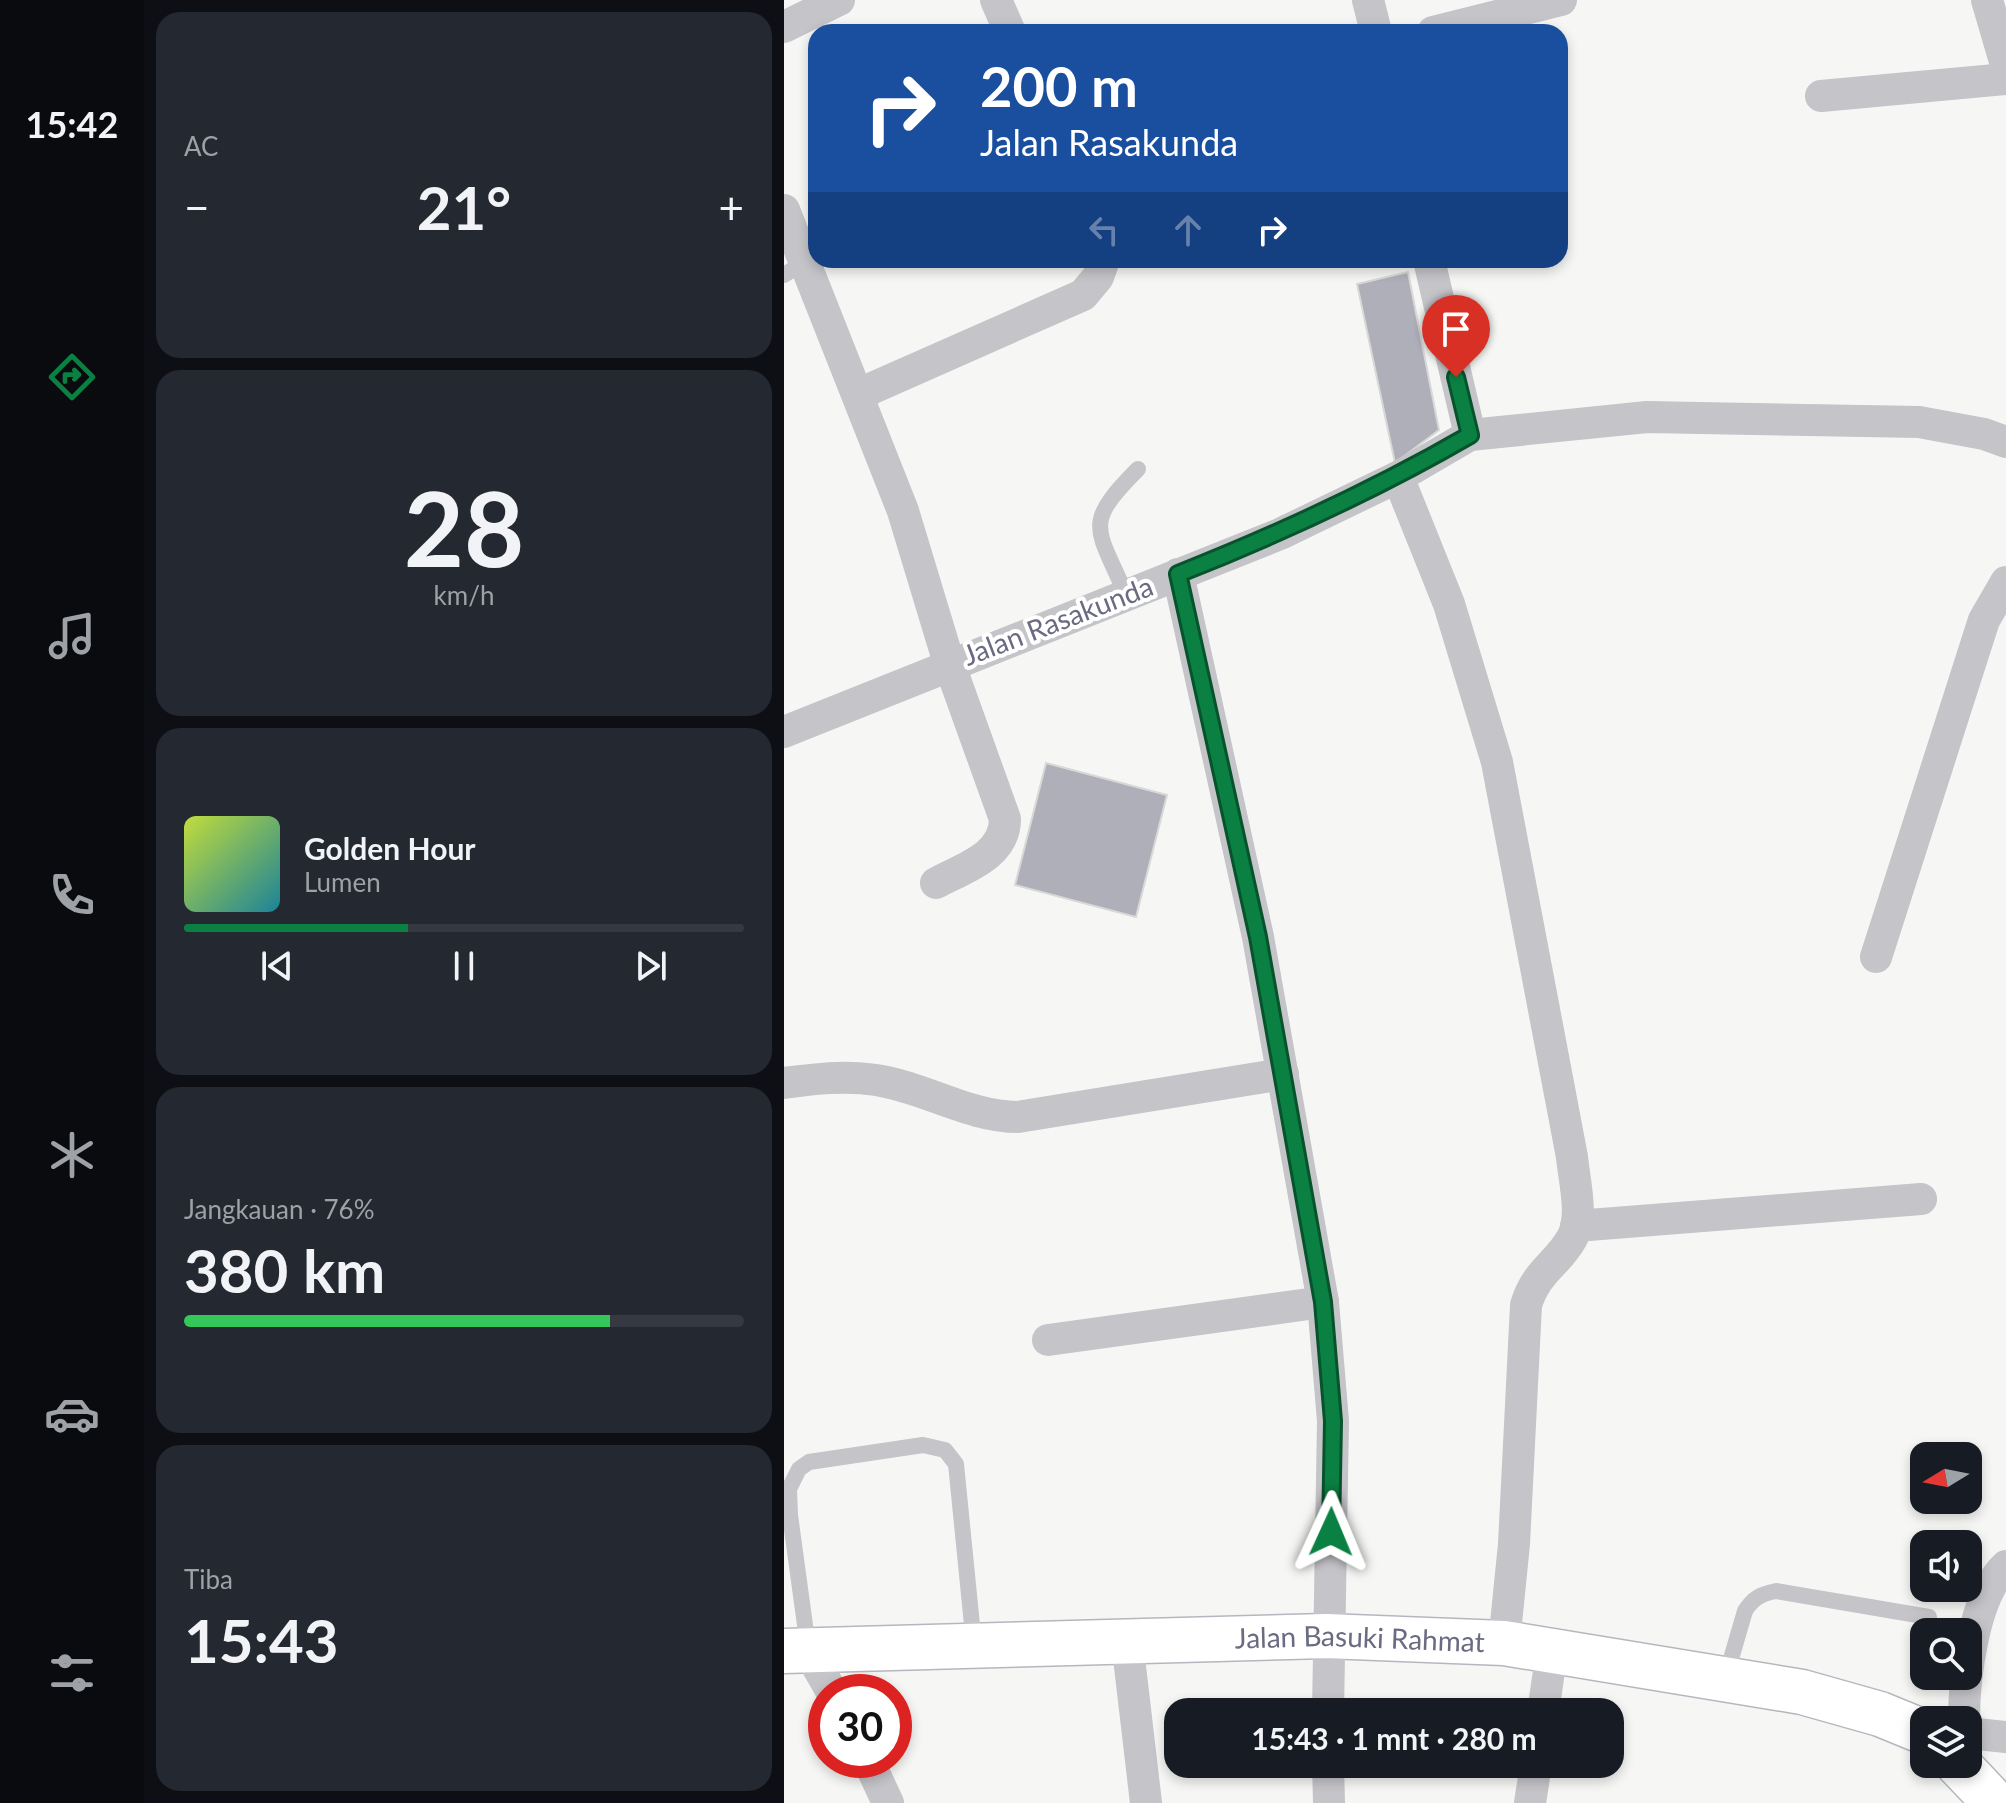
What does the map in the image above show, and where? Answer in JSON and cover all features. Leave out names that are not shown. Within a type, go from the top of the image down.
[{"type":"street","points":[[784,27],[839,0]]},
{"type":"street","points":[[996,0],[1006,24]]},
{"type":"street","points":[[1368,0],[1374,24]]},
{"type":"street","points":[[1465,24],[1561,0]]},
{"type":"street","points":[[1987,0],[2006,65]]},
{"type":"street","points":[[1821,96],[2006,79]]},
{"type":"street","points":[[784,210],[795,268],[859,394],[903,511],[949,663],[998,798],[1005,831],[996,848],[936,883]]},
{"type":"street","points":[[859,394],[1083,295],[1101,268]]},
{"type":"street","points":[[1431,268],[1470,435],[1647,417],[1919,422],[1984,434],[2006,442]]},
{"type":"street","name":"Jalan Rasakunda","points":[[784,732],[949,663],[1280,534],[1398,477],[1470,435]]},
{"type":"street","points":[[1398,477],[1449,604],[1497,762],[1572,1157],[1576,1226],[1572,1238],[1539,1274],[1526,1305],[1514,1544],[1504,1643]]},
{"type":"street","points":[[1178,574],[1255,921],[1323,1302],[1333,1421],[1326,1636],[1328,1698]]},
{"type":"street","points":[[1876,957],[1984,620],[2006,582]]},
{"type":"street","points":[[784,1083],[835,1077],[877,1080],[990,1115],[1018,1117],[1283,1074]]},
{"type":"street","points":[[1576,1226],[1921,1199]]},
{"type":"street","points":[[1048,1340],[1323,1302]]},
{"type":"street","points":[[1966,1706],[1981,1607],[1991,1582],[2006,1566]]},
{"type":"street","name":"Jalan Basuki Rahmat","points":[[796,1651],[1326,1636],[1504,1643],[1725,1677],[1844,1702],[1910,1727]]},
{"type":"street","points":[[1127,1641],[1146,1803]]},
{"type":"street","points":[[796,1651],[816,1674]]},
{"type":"street","points":[[1545,1698],[1552,1651]]},
{"type":"street","points":[[1982,1734],[2006,1737]]},
{"type":"street","points":[[876,1778],[888,1803]]},
{"type":"street","points":[[1328,1778],[1329,1803]]},
{"type":"street","points":[[1530,1803],[1534,1778]]},
{"type":"street","points":[[1971,1778],[1995,1803]]},
{"type":"lane","points":[[1126,595],[1100,535],[1099,520],[1103,506],[1138,469]]},
{"type":"lane","points":[[796,1651],[789,1489],[793,1477],[809,1462],[923,1445],[945,1450],[956,1464],[975,1646]]},
{"type":"lane","points":[[1725,1677],[1745,1611],[1751,1602],[1767,1593],[1776,1591],[1929,1617]]},
{"type":"building","points":[[1408,272],[1439,430],[1395,463],[1357,284]]},
{"type":"building","points":[[1046,763],[1167,795],[1136,917],[1015,885]]},
{"type":"route","points":[[1331,1532],[1333,1421],[1323,1302],[1258,937],[1178,574],[1280,534],[1398,477],[1470,435],[1456,377]]}]
